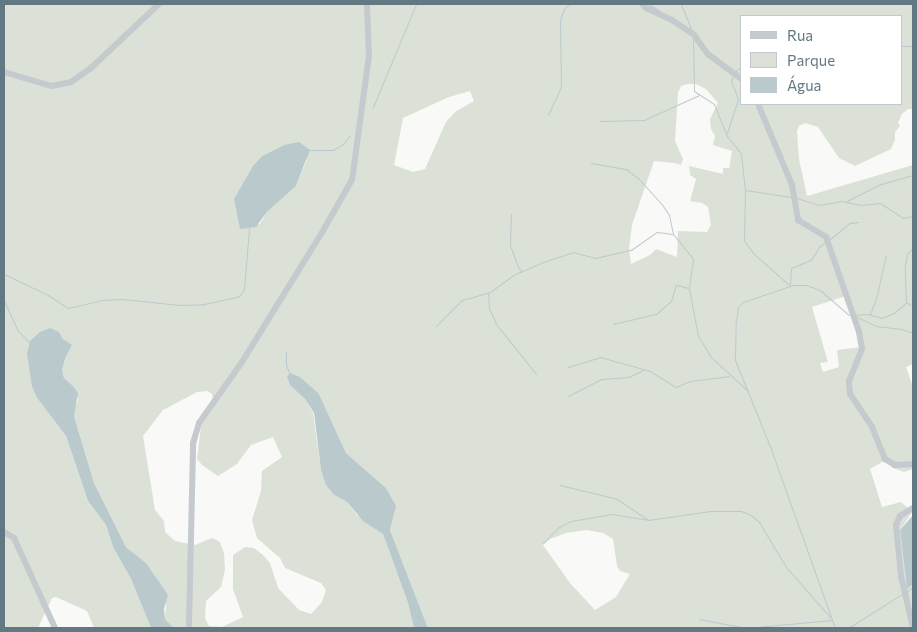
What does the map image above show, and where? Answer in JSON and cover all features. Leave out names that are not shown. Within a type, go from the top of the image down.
[{"type":"street","points":[[4,72],[51,86],[71,82],[91,68],[159,4]]},
{"type":"street","points":[[189,624],[191,458],[195,436],[199,423],[242,362],[352,180],[369,56],[367,4]]},
{"type":"street","points":[[642,4],[646,8],[672,20],[694,35],[708,54],[740,78]]},
{"type":"street","points":[[758,105],[788,174],[798,220],[826,237],[859,332],[862,349],[849,381],[850,394],[872,426],[885,459],[895,465],[913,464]]},
{"type":"street","points":[[913,508],[900,516],[896,525],[903,587],[913,628]]},
{"type":"street","points":[[4,532],[14,538],[34,587],[55,628]]},
{"type":"green space","points":[[4,4],[913,4],[913,109],[908,109],[902,114],[898,123],[900,126],[895,132],[895,140],[891,149],[855,166],[839,158],[818,127],[805,123],[799,126],[797,131],[799,159],[807,196],[913,165],[913,364],[906,367],[913,387],[913,469],[904,472],[893,468],[884,461],[870,469],[882,507],[901,502],[912,512],[900,530],[907,588],[913,584],[913,628],[428,628],[390,530],[394,513],[386,488],[346,453],[319,394],[287,380],[305,399],[313,413],[321,470],[334,495],[347,502],[357,515],[383,534],[408,603],[414,628],[174,628],[165,619],[166,604],[146,563],[126,547],[94,483],[74,416],[74,409],[78,400],[74,387],[64,378],[62,370],[66,356],[63,339],[59,332],[37,398],[66,436],[88,501],[106,525],[113,547],[131,579],[151,628],[94,628],[87,611],[56,597],[52,598],[38,628],[4,628]],"holes":[[[696,84],[706,89],[718,103],[710,119],[711,129],[715,136],[713,145],[732,151],[729,168],[723,168],[723,174],[689,166],[690,175],[696,179],[690,201],[702,203],[708,207],[711,225],[707,232],[678,231],[677,257],[656,249],[650,255],[631,264],[629,248],[632,225],[654,161],[681,165],[683,159],[675,141],[678,93],[681,86]],[[470,91],[474,101],[455,112],[446,122],[425,169],[413,172],[394,165],[403,118],[449,97]],[[284,145],[307,160],[296,186],[267,212],[260,224],[240,222],[236,208],[262,156]],[[846,296],[862,347],[837,350],[839,367],[823,372],[820,363],[828,362],[812,307]],[[207,391],[212,394],[213,399],[201,427],[197,459],[202,465],[218,476],[237,464],[251,445],[273,437],[282,457],[262,471],[261,491],[252,520],[257,538],[280,558],[285,568],[321,583],[326,590],[322,602],[311,614],[299,610],[278,588],[270,563],[263,555],[254,548],[245,547],[233,555],[233,589],[243,617],[222,627],[209,626],[205,618],[206,601],[221,587],[225,570],[224,553],[220,542],[212,538],[195,545],[175,541],[165,532],[164,521],[155,510],[143,436],[163,410],[197,392]],[[587,530],[603,533],[613,539],[617,566],[620,571],[630,574],[616,597],[595,610],[570,583],[543,545],[550,539],[566,533]]]},
{"type":"water","points":[[299,142],[310,150],[296,186],[267,212],[256,227],[240,229],[234,199],[253,166],[262,156],[284,145]]},
{"type":"water","points":[[50,328],[59,332],[63,339],[72,345],[62,370],[64,378],[78,393],[74,416],[94,483],[126,547],[146,563],[168,595],[164,609],[165,619],[174,628],[151,628],[131,579],[113,547],[106,525],[88,501],[66,436],[37,398],[32,386],[27,354],[30,341],[40,332]]},
{"type":"water","points":[[290,373],[300,377],[319,394],[346,453],[386,488],[396,506],[390,530],[428,628],[414,628],[408,603],[383,534],[363,521],[347,502],[334,495],[326,485],[321,470],[314,413],[305,399],[290,385],[287,377]]},
{"type":"water","points":[[913,515],[913,584],[907,589],[900,530]]},
{"type":"waterway","points":[[373,107],[416,4]]},
{"type":"waterway","points":[[548,115],[561,87],[560,20],[564,9],[569,4]]},
{"type":"waterway","points":[[648,4],[660,11]]},
{"type":"waterway","points":[[681,4],[691,29]]},
{"type":"waterway","points":[[693,37],[694,91],[714,104],[727,136],[741,153],[745,189],[744,241],[754,254],[789,285]]},
{"type":"waterway","points":[[902,46],[913,46]]},
{"type":"waterway","points":[[734,72],[740,68]]},
{"type":"waterway","points":[[727,133],[738,99],[731,81],[733,76]]},
{"type":"waterway","points":[[600,121],[644,120],[699,95]]},
{"type":"waterway","points":[[310,150],[333,150],[343,144],[350,135]]},
{"type":"waterway","points":[[591,163],[626,169],[639,179],[663,206],[669,215],[673,234],[693,259],[689,288],[698,336],[711,357],[748,391]]},
{"type":"waterway","points":[[847,201],[881,184],[913,175]]},
{"type":"waterway","points":[[745,190],[791,197]]},
{"type":"waterway","points":[[797,198],[819,205],[842,201],[861,205],[880,203],[903,218],[913,216]]},
{"type":"waterway","points":[[511,214],[510,245],[518,267],[522,272]]},
{"type":"waterway","points":[[830,239],[850,223],[858,222]]},
{"type":"waterway","points":[[4,274],[48,295],[68,308],[102,300],[122,299],[180,305],[204,304],[239,296],[244,289],[249,228]]},
{"type":"waterway","points":[[436,326],[462,300],[490,292],[513,275],[543,262],[573,252],[596,258],[631,250],[657,232],[672,234]]},
{"type":"waterway","points":[[790,284],[791,268],[811,260],[819,247],[824,243]]},
{"type":"waterway","points":[[906,303],[905,266],[907,254],[913,247]]},
{"type":"waterway","points":[[870,314],[876,299],[886,255]]},
{"type":"waterway","points":[[613,324],[656,314],[671,301],[676,285],[689,288]]},
{"type":"waterway","points":[[835,628],[771,449],[735,360],[736,321],[738,307],[743,302],[793,285],[806,285],[820,290],[849,315]]},
{"type":"waterway","points":[[488,293],[489,308],[496,324],[536,374]]},
{"type":"waterway","points":[[4,301],[18,331],[31,344]]},
{"type":"waterway","points":[[856,315],[868,314],[881,318],[894,313],[906,303]]},
{"type":"waterway","points":[[907,303],[913,306]]},
{"type":"waterway","points":[[857,317],[876,326],[901,329],[913,333]]},
{"type":"waterway","points":[[286,352],[286,365],[290,375]]},
{"type":"waterway","points":[[568,367],[600,357],[650,371],[676,387],[690,381],[729,376]]},
{"type":"waterway","points":[[568,396],[602,379],[629,377],[643,370]]},
{"type":"waterway","points":[[560,485],[617,499],[647,519]]},
{"type":"waterway","points":[[543,543],[559,527],[571,521],[612,514],[648,520],[710,511],[741,511],[751,515],[759,522],[786,567],[830,617]]},
{"type":"waterway","points":[[907,591],[913,587]]},
{"type":"waterway","points":[[848,628],[902,594]]},
{"type":"waterway","points":[[699,619],[746,628],[832,620]]}]
